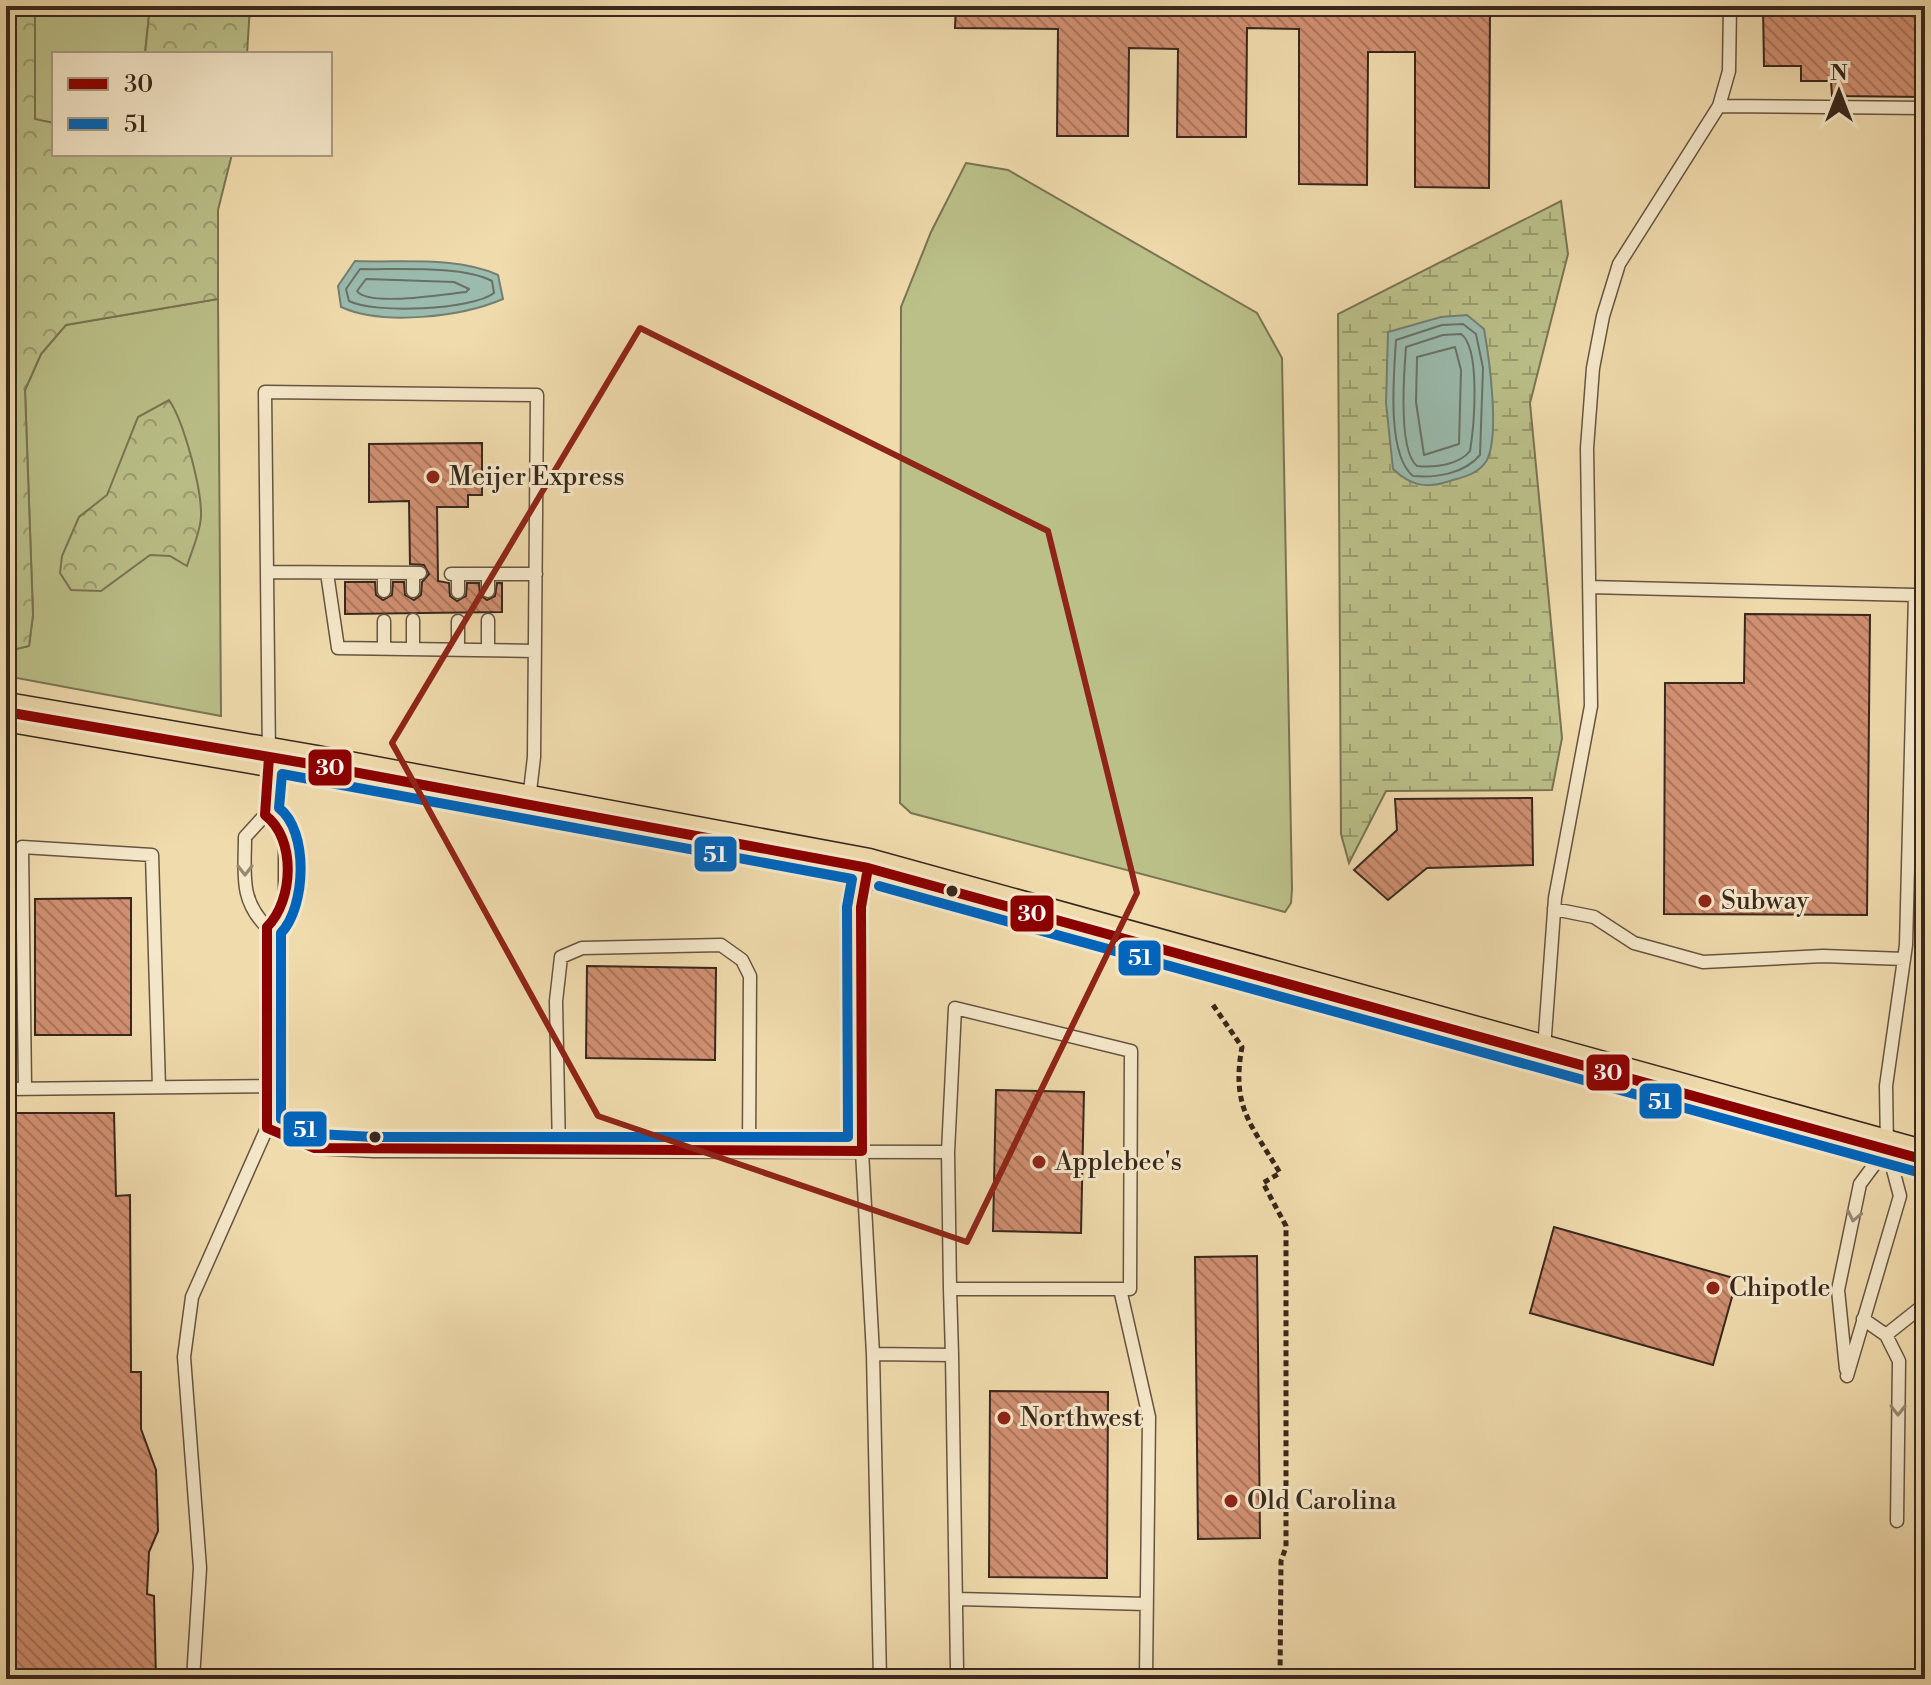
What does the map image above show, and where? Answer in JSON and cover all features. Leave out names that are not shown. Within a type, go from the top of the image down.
[{"type":"main road","points":[[6,712],[269,757],[868,868],[1887,1147],[1925,1160]]},
{"type":"lane","points":[[1543,1055],[1554,909],[1563,846],[1591,706],[1587,448],[1593,368],[1603,316],[1619,264],[1719,106],[1729,71],[1730,6]]},
{"type":"lane","points":[[1719,106],[1925,108]]},
{"type":"lane","points":[[267,927],[252,914],[245,892],[245,837],[265,815],[269,757],[265,392],[537,395],[534,757],[529,805]]},
{"type":"lane","points":[[267,572],[417,573],[413,591]]},
{"type":"lane","points":[[327,573],[338,648],[535,651]]},
{"type":"lane","points":[[384,573],[384,591]]},
{"type":"lane","points":[[458,592],[454,574],[536,574]]},
{"type":"lane","points":[[488,574],[488,591]]},
{"type":"lane","points":[[1589,587],[1915,595],[1911,821],[1904,959],[1886,1086],[1887,1147],[1900,1196],[1847,1376],[1838,1290],[1860,1184],[1887,1147]]},
{"type":"lane","points":[[413,620],[413,649]]},
{"type":"lane","points":[[488,620],[488,650]]},
{"type":"lane","points":[[384,621],[384,649]]},
{"type":"lane","points":[[458,621],[458,650]]},
{"type":"lane","points":[[193,1679],[200,1568],[184,1357],[192,1297],[267,1128],[267,927],[279,915],[285,893],[285,839],[278,825],[265,815]]},
{"type":"lane","points":[[1911,821],[1925,821]]},
{"type":"lane","points":[[25,1088],[22,847],[152,855],[159,1087]]},
{"type":"lane","points":[[868,868],[861,907],[862,1151],[873,1354],[880,1679]]},
{"type":"lane","points":[[1554,909],[1594,917],[1634,943],[1703,962],[1823,956],[1904,959]]},
{"type":"lane","points":[[559,1151],[556,1001],[561,957],[582,948],[721,945],[742,960],[750,976],[749,1151]]},
{"type":"lane","points":[[950,1289],[1130,1289],[1131,1051],[955,1008],[948,1152],[950,1289],[958,1599],[957,1670]]},
{"type":"lane","points":[[6,1089],[267,1086]]},
{"type":"lane","points":[[267,1128],[314,1148],[948,1152]]},
{"type":"lane","points":[[1120,1289],[1149,1417],[1146,1676]]},
{"type":"lane","points":[[1886,1335],[1925,1304]]},
{"type":"lane","points":[[1863,1319],[1886,1335],[1899,1361],[1897,1521]]},
{"type":"lane","points":[[873,1354],[952,1355]]},
{"type":"lane","points":[[958,1599],[1146,1604]]},
{"type":"path","points":[[1213,1005],[1242,1047],[1238,1067],[1240,1105],[1280,1173],[1263,1183],[1286,1226],[1286,1547],[1281,1561],[1280,1679]]},
{"type":"highlighted area","points":[[640,328],[1048,531],[1137,893],[967,1242],[598,1116],[392,743]]},
{"type":"green space","points":[[6,6],[35,6],[35,119],[52,123],[52,156],[232,156],[218,210],[218,299],[66,325],[41,354],[25,390],[33,615],[29,646],[8,651]]},
{"type":"green space","points":[[35,6],[150,6],[145,52],[52,52],[52,123],[35,120]]},
{"type":"green space","points":[[150,6],[250,6],[247,52],[145,52]]},
{"type":"green space","points":[[966,163],[1008,170],[1257,313],[1282,358],[1292,889],[1291,903],[1285,912],[911,813],[900,803],[901,307],[931,232]]},
{"type":"green space","points":[[1561,201],[1568,254],[1530,403],[1562,738],[1552,790],[1386,791],[1349,863],[1341,834],[1338,314]]},
{"type":"green space","points":[[218,299],[221,716],[6,676],[6,651],[29,646],[33,615],[25,390],[41,354],[65,325]]},
{"type":"green space","points":[[169,400],[186,439],[201,505],[199,529],[187,566],[170,556],[150,555],[101,591],[71,590],[60,573],[62,556],[79,517],[107,495],[138,417]]},
{"type":"water","points":[[355,261],[446,263],[482,269],[498,275],[503,299],[466,311],[422,317],[358,313],[341,307],[338,286]]},
{"type":"water","points":[[1467,315],[1484,329],[1492,395],[1491,448],[1484,465],[1475,472],[1434,485],[1419,484],[1393,469],[1386,403],[1388,332],[1441,317]]},
{"type":"building","points":[[956,6],[1490,6],[1489,188],[1415,187],[1415,52],[1368,52],[1367,185],[1299,184],[1299,29],[1247,28],[1246,137],[1177,137],[1178,49],[1129,48],[1128,136],[1057,136],[1058,29],[955,28]]},
{"type":"building","points":[[1763,6],[1925,6],[1925,97],[1832,96],[1831,81],[1801,81],[1801,66],[1764,66]]},
{"type":"building","points":[[482,443],[482,495],[468,495],[468,507],[437,507],[438,581],[449,583],[450,596],[457,601],[466,596],[467,583],[479,583],[480,595],[487,600],[495,596],[497,583],[502,583],[502,612],[345,614],[345,582],[375,582],[376,595],[383,600],[392,595],[393,582],[404,582],[405,595],[414,600],[421,595],[422,582],[429,574],[424,565],[410,564],[409,501],[369,502],[369,444]]},
{"type":"building","points":[[1745,614],[1870,615],[1867,915],[1664,914],[1665,683],[1744,683]]},
{"type":"building","points":[[1532,798],[1533,865],[1427,868],[1388,900],[1354,870],[1397,830],[1395,799]]},
{"type":"building","points":[[131,898],[131,1035],[35,1035],[35,899]]},
{"type":"building","points":[[587,966],[716,968],[715,1060],[586,1058]]},
{"type":"building","name":"Applebee's","points":[[996,1090],[1084,1092],[1081,1233],[993,1231]]},
{"type":"building","points":[[6,1113],[114,1113],[116,1196],[130,1195],[131,1372],[141,1372],[141,1429],[156,1470],[158,1531],[149,1552],[147,1594],[154,1596],[156,1679],[6,1679]]},
{"type":"building","points":[[1554,1227],[1737,1279],[1713,1365],[1530,1313]]},
{"type":"building","points":[[1257,1256],[1260,1538],[1198,1539],[1195,1257]]},
{"type":"building","points":[[990,1391],[1108,1392],[1107,1578],[989,1577]]},
{"type":"transit line","name":"30","points":[[6,712],[316,765],[868,868],[1925,1160]]},
{"type":"transit line","name":"30","points":[[269,757],[265,815],[282,838],[288,870],[282,901],[267,927],[267,1128],[314,1148],[862,1151],[861,907],[868,868]]},
{"type":"transit line","name":"51","points":[[282,774],[852,879],[847,907],[848,1137],[374,1137],[317,1134],[281,1119],[281,933],[295,906],[301,869],[295,834],[289,819],[279,808],[282,774]]},
{"type":"transit line","name":"51","points":[[879,886],[1921,1173]]},
{"type":"place","name":"Meijer Express","points":[[433,477]]},
{"type":"place","name":"Subway","points":[[1705,901]]},
{"type":"place","name":"Applebee's","points":[[1039,1162]]},
{"type":"place","name":"Chipotle","points":[[1713,1288]]},
{"type":"place","name":"Northwest","points":[[1004,1418]]},
{"type":"place","name":"Old Carolina","points":[[1231,1501]]}]
